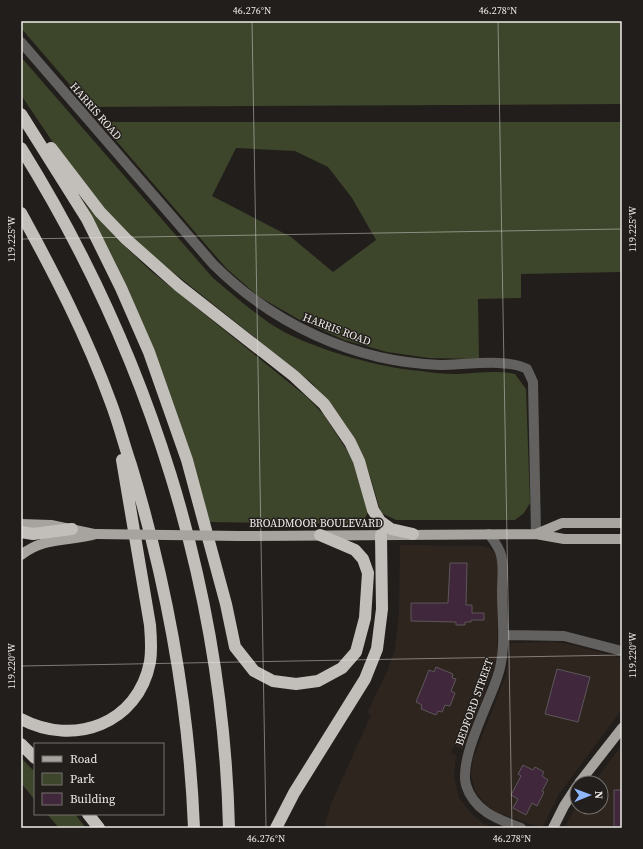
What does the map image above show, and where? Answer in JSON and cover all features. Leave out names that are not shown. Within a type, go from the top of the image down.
[{"type":"highway","points":[[21,109],[71,176],[126,239],[179,286],[294,376],[324,404],[350,442],[359,462],[373,510],[380,522],[392,529],[413,534]]},
{"type":"highway","points":[[21,114],[86,219],[121,288],[149,352],[187,460],[226,604],[235,647],[254,671],[274,681],[296,684],[318,681],[342,668],[356,652],[365,618],[368,573],[363,559],[355,550],[320,535]]},
{"type":"highway","points":[[21,148],[78,247],[115,324],[149,410],[183,516],[203,601],[217,685],[226,770],[229,828]]},
{"type":"highway","points":[[21,213],[61,287],[96,365],[112,404],[142,503],[159,567],[172,628],[185,712],[194,828]]},
{"type":"highway","points":[[21,719],[32,725],[56,732],[88,729],[114,718],[128,705],[141,688],[147,674],[150,662],[150,625],[130,501],[112,404]]},
{"type":"highway","points":[[21,532],[33,534],[72,529]]},
{"type":"highway","points":[[276,828],[294,793],[365,679],[377,649],[382,609],[381,534]]},
{"type":"highway","points":[[21,744],[34,757]]},
{"type":"highway","points":[[89,815],[99,828]]},
{"type":"main road","name":"BROADMOOR BOULEVARD","points":[[536,534],[562,523],[622,523]]},
{"type":"main road","name":"BROADMOOR BOULEVARD","points":[[21,524],[43,524],[96,534],[239,536],[536,534],[564,539],[622,539]]},
{"type":"main road","name":"BROADMOOR BOULEVARD","points":[[21,555],[38,544],[50,540],[82,538],[96,534]]},
{"type":"main road","points":[[586,775],[622,728]]},
{"type":"main road","points":[[553,828],[569,800]]},
{"type":"street","name":"HARRIS ROAD","points":[[21,42],[212,264],[244,292],[279,317],[319,337],[381,357],[440,364],[512,364],[527,368],[533,382],[536,534]]},
{"type":"street","name":"BEDFORD STREET","points":[[489,534],[502,556],[502,630],[504,635],[500,669],[466,761],[465,777],[469,792],[483,810],[497,819],[521,828]]},
{"type":"street","points":[[504,635],[564,636],[622,651]]},
{"type":"shaded area","points":[[400,545],[483,546],[489,548],[495,553],[498,561],[497,658],[463,749],[454,746],[451,753],[456,755],[454,777],[459,798],[471,813],[484,824],[494,828],[324,828],[331,804],[371,715],[367,713],[387,672],[395,649],[399,614]]},
{"type":"shaded area","points":[[554,642],[569,644],[622,658],[622,709],[573,775],[569,775],[569,781],[559,794],[542,828],[496,812],[484,803],[475,790],[471,774],[473,759],[506,675],[511,643]]},
{"type":"shaded area","points":[[622,745],[622,828],[564,828],[571,815],[609,815],[609,775],[599,775]]},
{"type":"green space","points":[[21,21],[622,21],[622,104],[89,107],[21,28]]},
{"type":"green space","points":[[21,57],[213,278],[248,307],[276,327],[300,340],[334,352],[352,358],[388,366],[444,374],[494,372],[515,374],[526,389],[530,503],[524,513],[515,520],[396,520],[381,513],[369,473],[357,444],[343,421],[312,383],[144,249],[99,203],[58,150],[21,95]]},
{"type":"green space","points":[[100,122],[622,122],[622,272],[521,274],[521,298],[478,299],[479,359],[429,358],[387,352],[344,340],[298,319],[258,296],[226,268]],"holes":[[[236,148],[295,151],[328,167],[352,198],[376,240],[333,272],[291,237],[212,196]]]},
{"type":"green space","points":[[75,193],[116,238],[151,271],[307,397],[324,415],[352,458],[368,512],[359,524],[208,522],[186,446]]},
{"type":"green space","points":[[21,758],[34,771],[34,799],[21,783]]},
{"type":"green space","points":[[48,815],[76,815],[86,828],[59,828]]},
{"type":"building","points":[[450,563],[467,563],[466,605],[472,605],[472,613],[484,613],[484,620],[471,620],[471,622],[465,622],[465,625],[456,625],[456,622],[411,621],[411,603],[448,603]]},
{"type":"building","points":[[436,667],[453,674],[452,678],[456,679],[451,691],[455,693],[450,706],[445,705],[442,712],[438,711],[436,715],[421,709],[422,705],[416,702],[429,670],[434,672]]},
{"type":"building","points":[[557,669],[590,677],[578,722],[545,714]]},
{"type":"building","points":[[523,765],[533,770],[535,767],[544,772],[542,776],[548,780],[542,791],[544,792],[537,806],[532,803],[526,815],[513,808],[518,799],[511,795],[521,776],[518,774]]},
{"type":"building","points":[[614,790],[622,790],[622,828],[614,828]]}]
